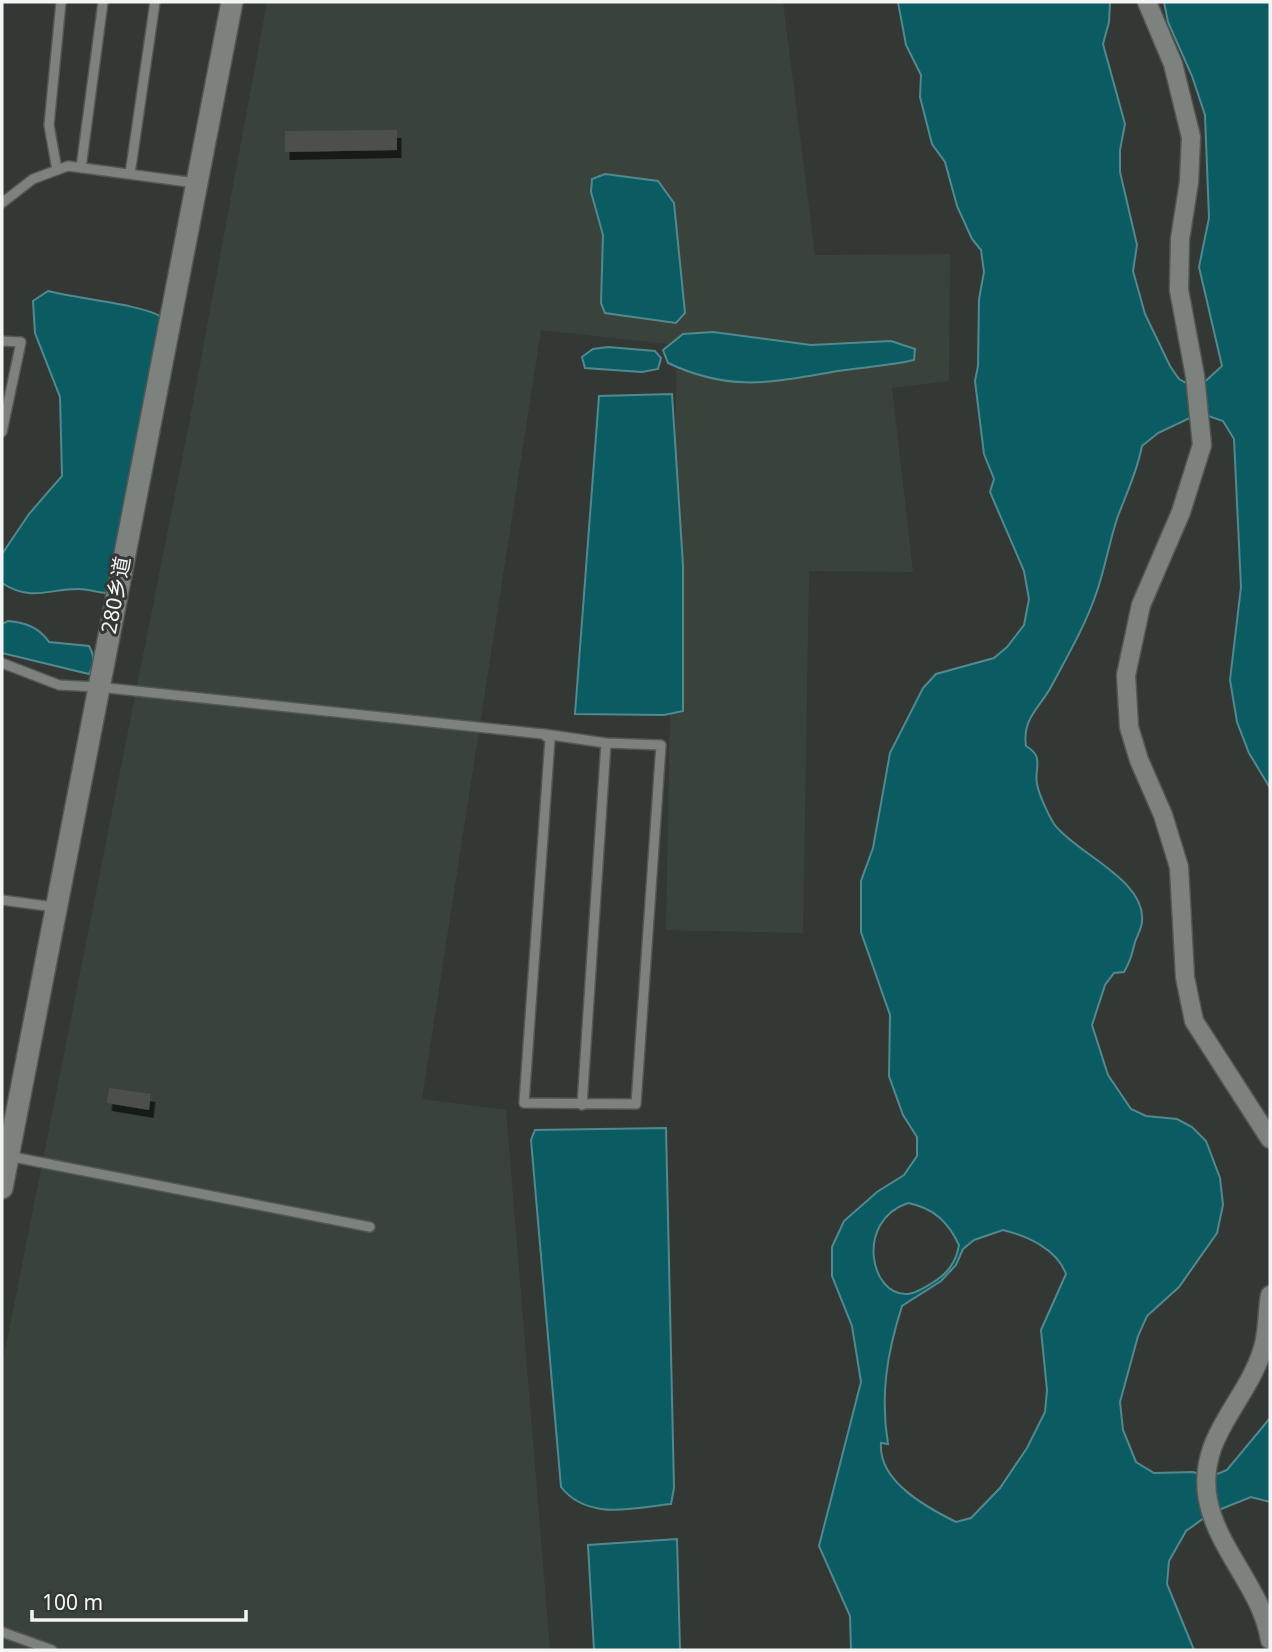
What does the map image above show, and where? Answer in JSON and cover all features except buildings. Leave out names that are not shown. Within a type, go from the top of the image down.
[{"type":"street","name":"280乡道","points":[[2,1188],[54,908],[232,2]]},
{"type":"street","points":[[1147,2],[1174,64],[1191,137],[1189,182],[1180,239],[1179,290],[1202,423],[1200,458],[1181,512],[1151,578],[1136,627],[1126,675],[1129,727],[1139,760],[1163,815],[1179,867],[1185,977],[1194,1021],[1270,1139]]},
{"type":"street","points":[[1270,1295],[1264,1346],[1246,1388],[1215,1435],[1209,1464],[1208,1498],[1214,1523],[1257,1605],[1270,1640]]},
{"type":"lane","points":[[57,170],[48,125],[61,2]]},
{"type":"lane","points":[[81,168],[103,2]]},
{"type":"lane","points":[[130,174],[155,2]]},
{"type":"lane","points":[[2,203],[33,179],[68,166],[196,183]]},
{"type":"lane","points":[[2,341],[21,342],[2,432]]},
{"type":"lane","points":[[2,663],[59,685],[543,734],[606,743],[661,746],[636,1104],[524,1103],[551,749],[550,739],[543,734]]},
{"type":"lane","points":[[582,1105],[606,743]]},
{"type":"lane","points":[[2,900],[54,908]]},
{"type":"lane","points":[[8,1156],[370,1227]]},
{"type":"lane","points":[[2,1632],[52,1650]]},
{"type":"shaded area","points":[[267,2],[783,2],[815,255],[950,254],[949,381],[892,388],[913,572],[809,571],[803,933],[666,930],[677,345],[541,330],[422,1099],[506,1110],[550,1650],[2,1650],[2,1366],[189,424]]},
{"type":"water","points":[[898,2],[1110,2],[1109,22],[1103,44],[1125,124],[1120,150],[1120,172],[1137,245],[1133,271],[1145,314],[1170,366],[1179,379],[1197,389],[1222,366],[1199,267],[1209,218],[1205,115],[1192,76],[1168,22],[1164,2],[1270,2],[1270,788],[1249,753],[1237,722],[1230,680],[1241,587],[1234,439],[1223,421],[1200,413],[1158,433],[1142,446],[1092,606],[1048,693],[1033,713],[1026,736],[1026,746],[1035,754],[1038,763],[1037,784],[1054,824],[1122,880],[1140,906],[1142,924],[1129,961],[1124,972],[1114,973],[1105,985],[1092,1025],[1108,1075],[1131,1109],[1146,1116],[1177,1119],[1192,1127],[1206,1141],[1220,1178],[1223,1205],[1217,1233],[1179,1287],[1147,1316],[1138,1336],[1120,1402],[1123,1430],[1136,1462],[1154,1473],[1193,1472],[1210,1477],[1227,1470],[1270,1418],[1270,1502],[1251,1497],[1211,1513],[1186,1531],[1169,1561],[1167,1584],[1194,1650],[851,1650],[850,1616],[819,1546],[861,1382],[852,1326],[832,1276],[832,1247],[844,1221],[877,1192],[904,1175],[917,1156],[917,1137],[903,1115],[889,1076],[890,1015],[861,932],[861,881],[873,848],[890,753],[923,688],[936,674],[994,658],[1007,647],[1024,625],[1029,599],[1024,571],[990,492],[994,479],[984,454],[975,381],[978,366],[979,299],[984,272],[981,250],[972,239],[957,206],[945,162],[932,144],[920,97],[921,75],[906,45]],"holes":[[[908,1203],[933,1212],[950,1229],[959,1245],[953,1263],[942,1276],[920,1290],[907,1294],[894,1291],[884,1283],[877,1271],[874,1256],[880,1225],[891,1212]],[[1003,1230],[1040,1245],[1056,1257],[1066,1274],[1041,1330],[1047,1390],[1045,1412],[1027,1448],[1000,1488],[971,1518],[956,1522],[931,1509],[906,1491],[887,1469],[882,1457],[881,1443],[888,1444],[886,1374],[902,1306],[941,1281],[956,1265],[963,1249],[974,1240]]]},
{"type":"water","points":[[605,174],[658,181],[674,203],[685,313],[676,323],[605,313],[601,303],[603,235],[591,192],[592,179]]},
{"type":"water","points":[[48,291],[139,309],[162,317],[111,587],[106,593],[78,589],[31,593],[12,589],[2,583],[2,554],[29,514],[62,476],[60,397],[35,333],[33,301]]},
{"type":"water","points":[[713,332],[811,345],[891,341],[915,349],[914,360],[793,379],[753,382],[712,378],[668,363],[663,350],[683,334]]},
{"type":"water","points":[[608,347],[655,351],[661,358],[658,369],[642,372],[585,368],[582,357],[593,349]]},
{"type":"water","points":[[672,394],[683,565],[683,711],[664,715],[575,714],[599,396]]},
{"type":"water","points":[[8,621],[31,626],[49,642],[89,646],[93,660],[89,674],[2,653],[2,624]]},
{"type":"water","points":[[666,1128],[674,1488],[671,1504],[612,1510],[598,1508],[584,1505],[561,1487],[531,1140],[535,1130]]},
{"type":"water","points":[[677,1539],[680,1650],[594,1650],[588,1545]]}]
